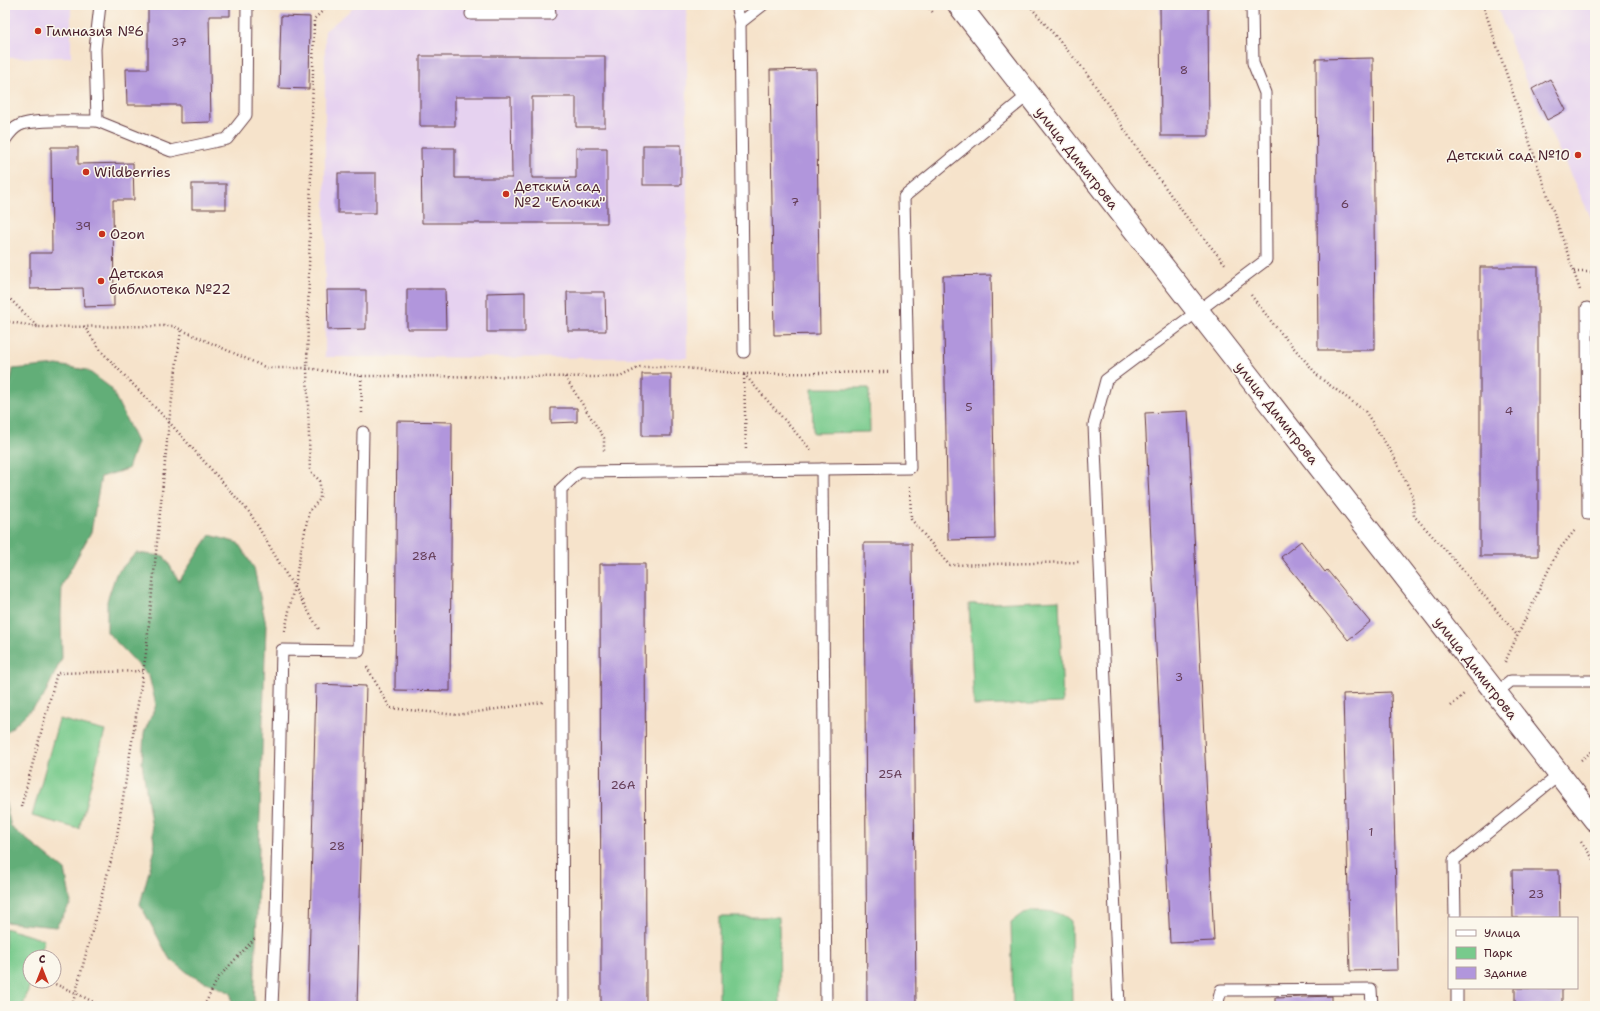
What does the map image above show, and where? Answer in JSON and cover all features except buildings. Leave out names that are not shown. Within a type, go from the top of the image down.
[{"type":"street","name":"улица Димитрова","points":[[959,5],[1595,820]]},
{"type":"lane","points":[[97,121],[95,49],[100,5]]},
{"type":"lane","points":[[5,140],[11,131],[20,124],[32,122],[97,121],[171,151],[227,139],[246,115],[247,5]]},
{"type":"lane","points":[[472,14],[550,14],[550,5]]},
{"type":"lane","points":[[736,5],[740,23],[744,352]]},
{"type":"lane","points":[[740,23],[763,5]]},
{"type":"lane","points":[[1118,1006],[1094,425],[1106,380],[1266,260],[1265,93],[1253,63],[1252,5]]},
{"type":"lane","points":[[563,1006],[561,489],[579,472],[910,468],[904,197],[1028,95]]},
{"type":"lane","points":[[1587,308],[1591,514]]},
{"type":"lane","points":[[272,1006],[276,916],[282,650],[359,651],[363,432]]},
{"type":"lane","points":[[822,469],[826,1006]]},
{"type":"lane","points":[[1490,685],[1511,682],[1595,681]]},
{"type":"lane","points":[[1455,917],[1454,860],[1559,775]]},
{"type":"lane","points":[[1217,1006],[1221,990],[1371,989],[1372,1006]]},
{"type":"lane","points":[[1457,989],[1457,1006]]},
{"type":"path","points":[[282,650],[309,511],[320,499],[320,481],[310,471],[307,368],[314,19],[329,5]]},
{"type":"path","points":[[1029,5],[1086,72],[1132,141],[1188,219],[1274,325],[1320,378],[1365,411],[1394,454],[1412,494],[1414,516],[1450,555],[1517,635]]},
{"type":"path","points":[[1483,5],[1587,308]]},
{"type":"path","points":[[1574,272],[1595,272]]},
{"type":"path","points":[[5,294],[38,327]]},
{"type":"path","points":[[5,321],[38,327],[173,326],[267,368],[307,368],[361,376],[620,377],[640,367],[676,367],[744,374],[908,372]]},
{"type":"path","points":[[84,326],[102,352],[169,422],[250,513],[294,588],[333,650]]},
{"type":"path","points":[[72,1006],[116,842],[143,671],[169,422],[181,330]]},
{"type":"path","points":[[744,352],[746,470]]},
{"type":"path","points":[[744,374],[809,446],[822,469]]},
{"type":"path","points":[[361,376],[363,432]]},
{"type":"path","points":[[564,376],[604,438],[604,472]]},
{"type":"path","points":[[910,468],[911,519],[949,565],[1100,562]]},
{"type":"path","points":[[1451,706],[1466,692],[1490,685],[1504,664],[1557,552],[1591,514]]},
{"type":"path","points":[[359,651],[390,708],[456,715],[562,699]]},
{"type":"path","points":[[21,807],[57,673],[143,671]]},
{"type":"path","points":[[1581,760],[1595,749]]},
{"type":"path","points":[[204,1006],[218,978],[276,916]]},
{"type":"path","points":[[62,987],[101,1006]]},
{"type":"shaded area","name":"Гимназия №6","points":[[5,5],[71,5],[71,57],[5,58]]},
{"type":"shaded area","name":"Детский сад №2 \"Елочки\"","points":[[357,5],[687,5],[687,358],[325,357],[325,31]]},
{"type":"shaded area","name":"Детский сад №10","points":[[1496,5],[1595,5],[1595,226],[1527,84]]},
{"type":"green space","points":[[57,365],[87,370],[111,388],[137,442],[128,469],[101,477],[91,532],[62,585],[62,658],[43,698],[5,734],[5,412],[13,369]]},
{"type":"green space","points":[[812,388],[869,388],[870,432],[813,433]]},
{"type":"green space","points":[[210,535],[238,543],[254,568],[266,625],[254,1006],[232,1006],[231,993],[192,976],[169,958],[140,904],[155,849],[142,763],[144,733],[156,705],[149,676],[107,632],[107,601],[116,574],[136,553],[164,556],[179,581]]},
{"type":"green space","points":[[1059,600],[1063,703],[974,706],[969,604]]},
{"type":"green space","points":[[59,719],[105,731],[79,829],[32,816]]},
{"type":"green space","points":[[5,800],[11,827],[65,870],[71,903],[56,927],[5,922]]},
{"type":"green space","points":[[1032,911],[1048,911],[1057,913],[1071,921],[1072,1006],[1013,1006],[1011,922],[1023,913]]},
{"type":"green space","points":[[719,917],[779,917],[780,1006],[719,1006]]},
{"type":"green space","points":[[5,928],[44,940],[41,949],[22,949],[22,989],[28,989],[23,1006],[5,1006]]},
{"type":"place","name":"Гимназия №6","points":[[38,31]]},
{"type":"place","name":"Детский сад №10","points":[[1578,155]]},
{"type":"place","name":"Wildberries","points":[[86,172]]},
{"type":"place","name":"Детский сад №2 \"Елочки\"","points":[[506,194]]},
{"type":"place","name":"Ozon","points":[[102,234]]},
{"type":"place","name":"Детская библиотека №22","points":[[101,281]]}]
